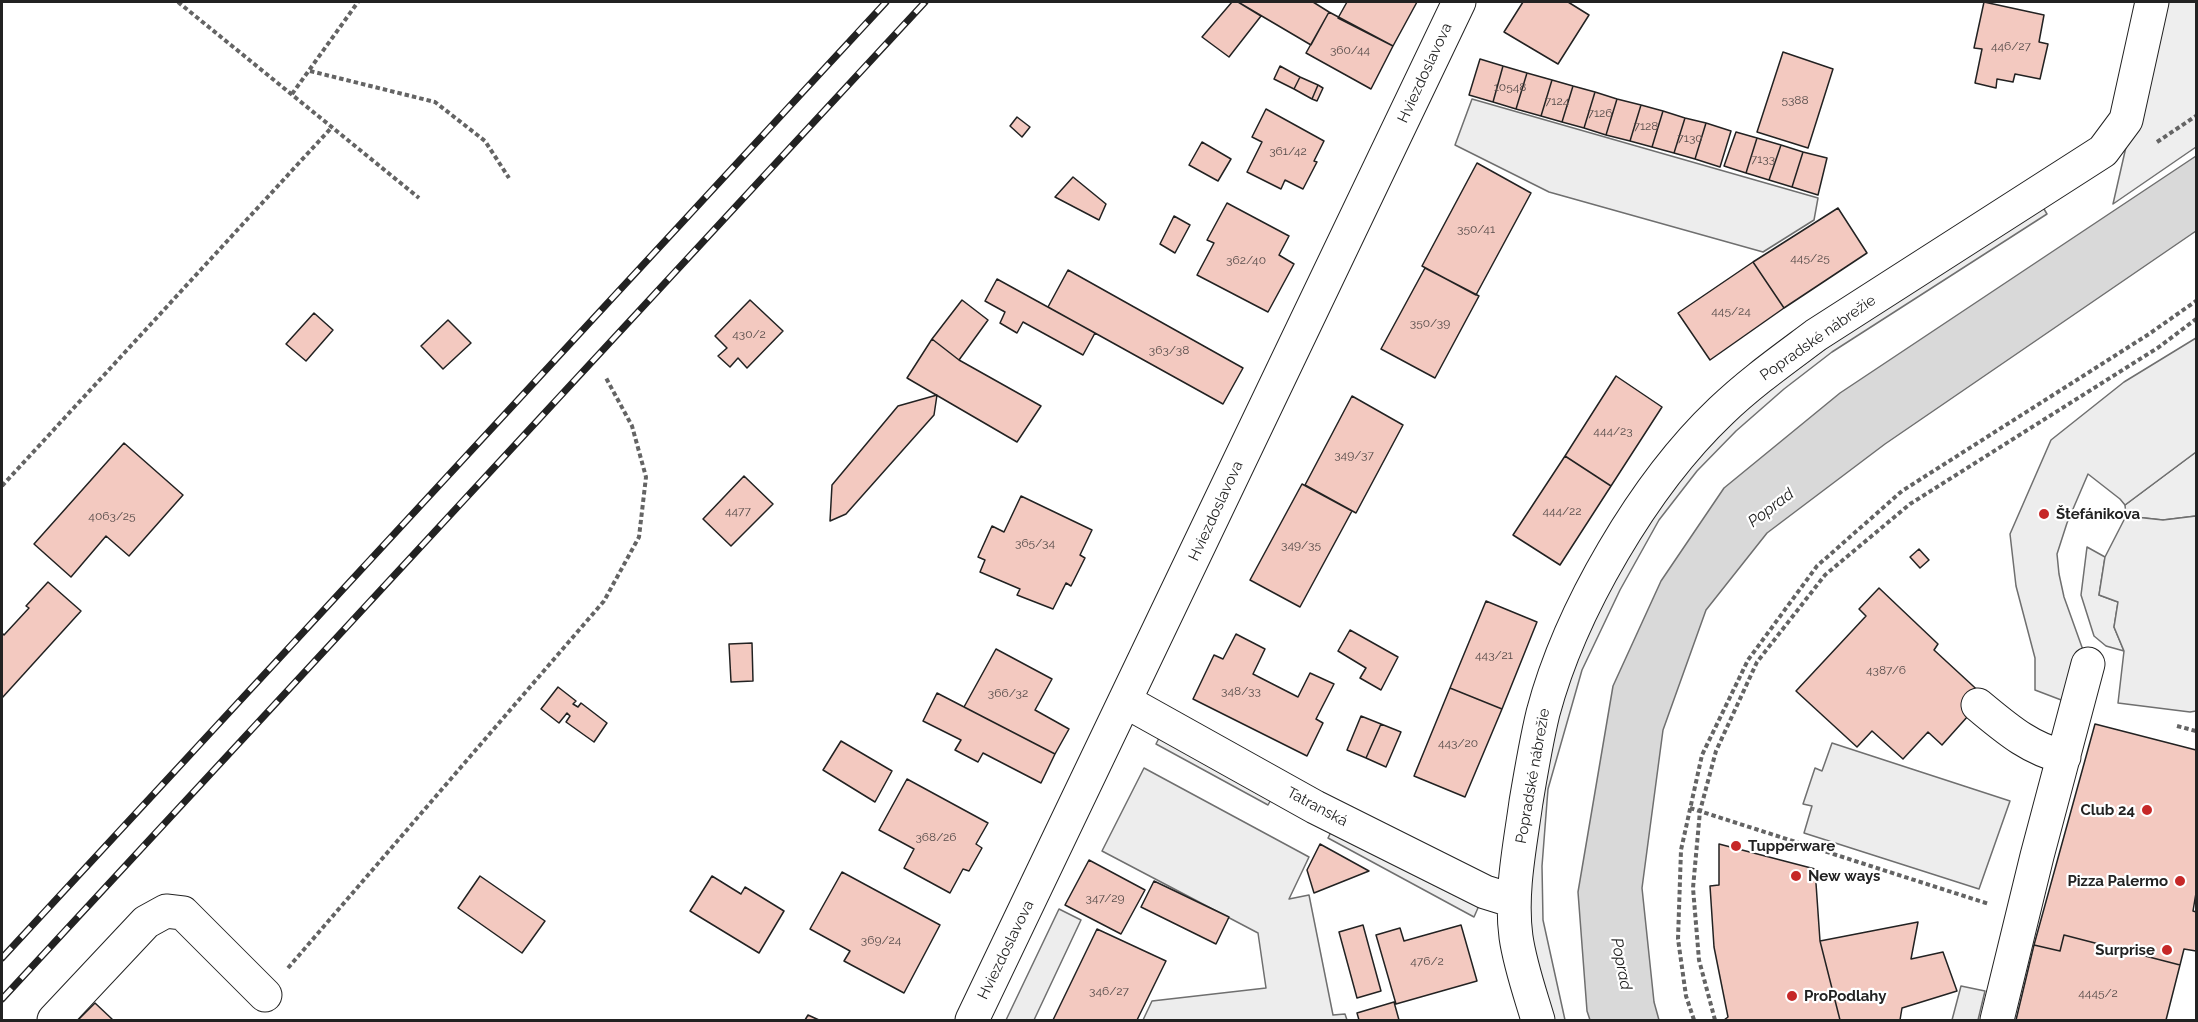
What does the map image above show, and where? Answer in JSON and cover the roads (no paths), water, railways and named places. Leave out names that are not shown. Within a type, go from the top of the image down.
[{"type":"street","name":"Hviezdoslavova","points":[[972,1020],[1458,2]]},
{"type":"street","name":"Popradské nábrežie","points":[[1538,1020],[1516,937],[1514,901],[1525,808],[1543,712],[1560,660],[1598,577],[1641,506],[1680,456],[1720,412],[1774,366],[1816,335],[2103,151],[2126,120],[2152,2]]},
{"type":"street","points":[[1997,1020],[2088,664]]},
{"type":"street","name":"Tatranská","points":[[1125,701],[1315,807],[1491,895],[1514,901]]},
{"type":"street","points":[[1978,705],[2028,744],[2043,752],[2064,757]]},
{"type":"street","points":[[54,1020],[146,922],[166,911],[183,913],[265,995]]},
{"type":"water","name":"Poprad","points":[[2196,156],[2196,231],[1885,444],[1767,533],[1706,610],[1663,730],[1642,888],[1654,1002],[1659,1020],[1590,1020],[1587,1011],[1578,892],[1613,686],[1661,581],[1724,488],[1840,393]]},
{"type":"railway","points":[[2,958],[886,2]]},
{"type":"railway","points":[[2,999],[925,2]]},
{"type":"place","name":"Štefánikova","points":[[2044,514]]},
{"type":"place","name":"Club 24","points":[[2147,810]]},
{"type":"place","name":"Tupperware","points":[[1736,846]]},
{"type":"place","name":"New ways","points":[[1796,876]]},
{"type":"place","name":"Pizza Palermo","points":[[2180,881]]},
{"type":"place","name":"Surprise","points":[[2167,950]]},
{"type":"place","name":"ProPodlahy","points":[[1792,996]]}]
